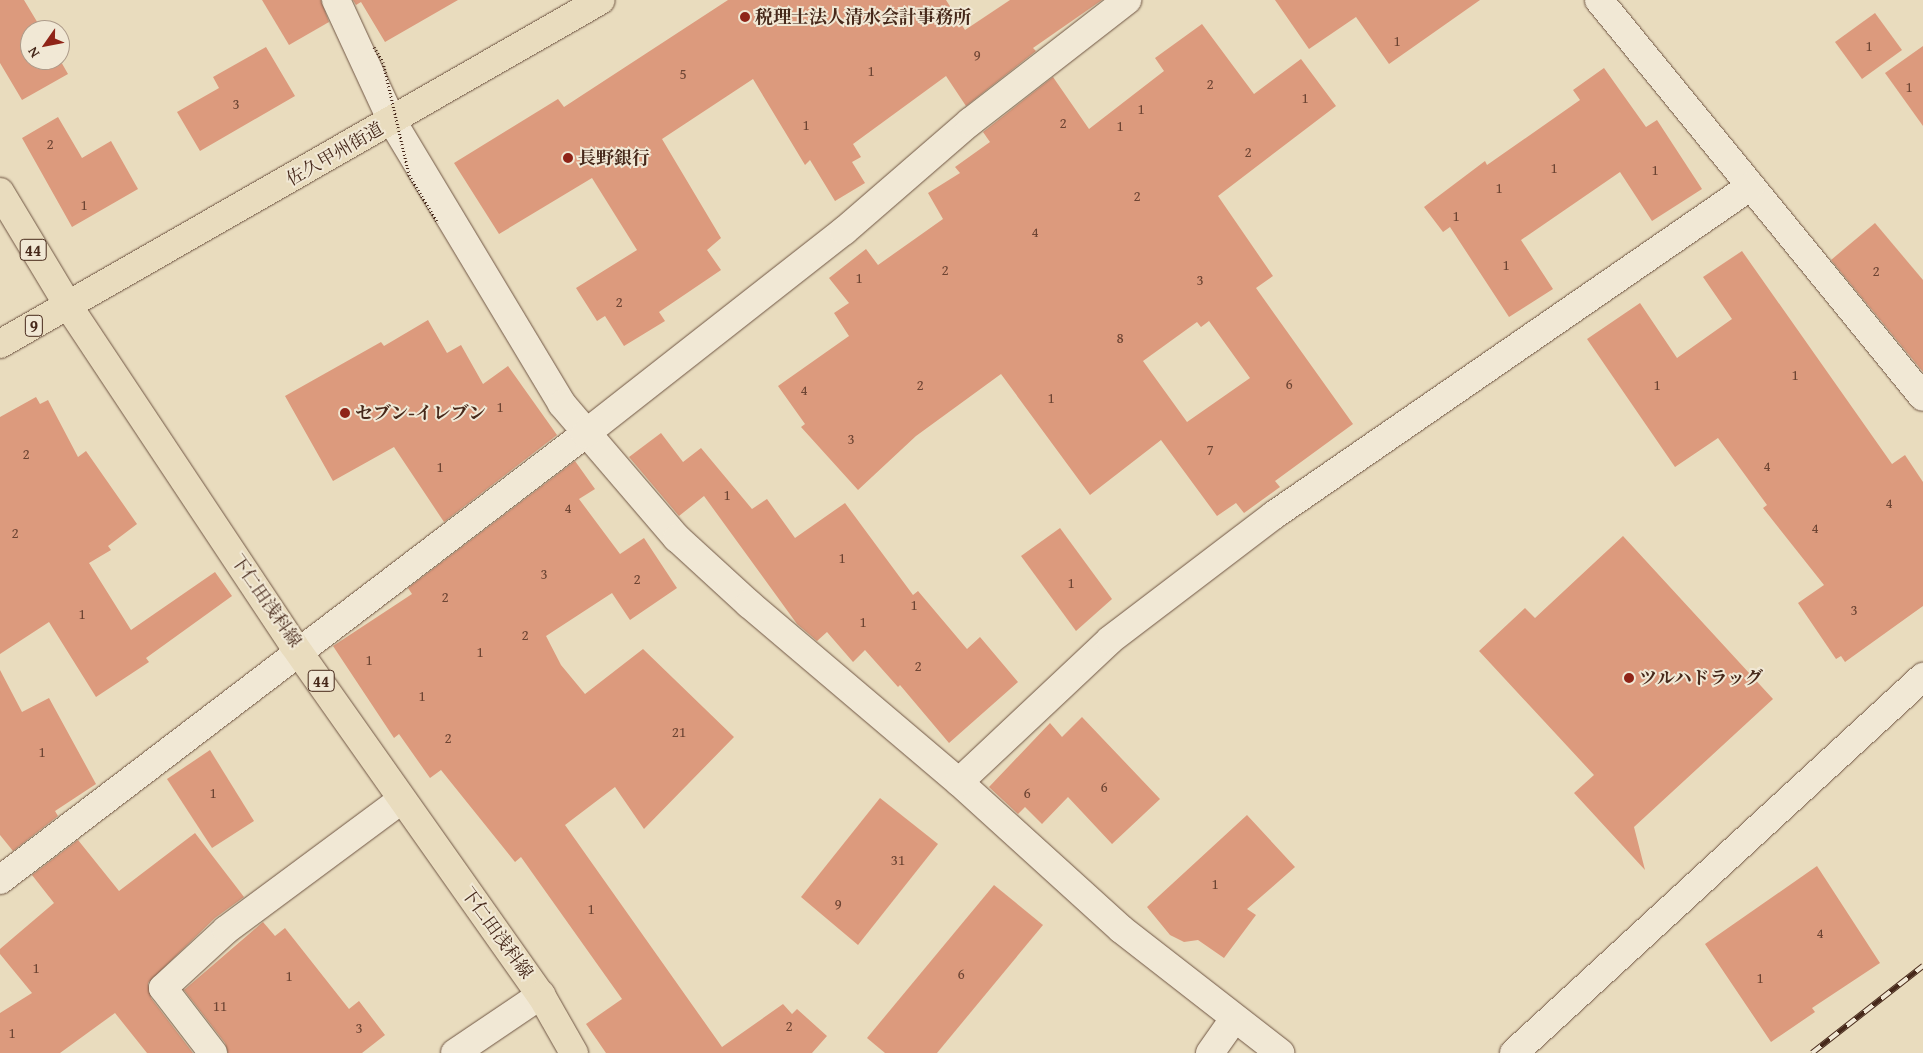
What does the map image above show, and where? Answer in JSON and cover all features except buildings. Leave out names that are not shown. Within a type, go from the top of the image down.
[{"type":"main road","name":"佐久甲州街道","points":[[69,307],[392,122],[600,0]]},
{"type":"main road","name":"下仁田浅科線","points":[[0,192],[69,307],[293,644],[301,651],[401,800],[541,995],[574,1053]]},
{"type":"main road","name":"9","points":[[0,344],[69,307]]},
{"type":"street","points":[[336,0],[392,122],[562,404],[585,434],[677,538],[741,598],[959,782],[1121,929],[1280,1053]]},
{"type":"street","points":[[0,880],[585,434],[844,231],[970,122],[1127,0]]},
{"type":"street","points":[[1598,0],[1923,396]]},
{"type":"street","points":[[959,782],[1110,640],[1274,515],[1751,186]]},
{"type":"street","points":[[1514,1053],[1923,677]]},
{"type":"street","points":[[213,1053],[163,988],[226,930],[401,800]]},
{"type":"street","points":[[455,1053],[541,995]]},
{"type":"street","points":[[1210,1053],[1234,1019]]},
{"type":"path","points":[[374,47],[383,62],[409,175],[438,223]]},
{"type":"railway","points":[[1812,1053],[1923,966]]},
{"type":"place","name":"税理士法人清水会計事務所","points":[[745,17]]},
{"type":"place","name":"長野銀行","points":[[568,158]]},
{"type":"place","name":"セブン-イレブン","points":[[345,413]]},
{"type":"place","name":"ツルハドラッグ","points":[[1629,678]]}]
